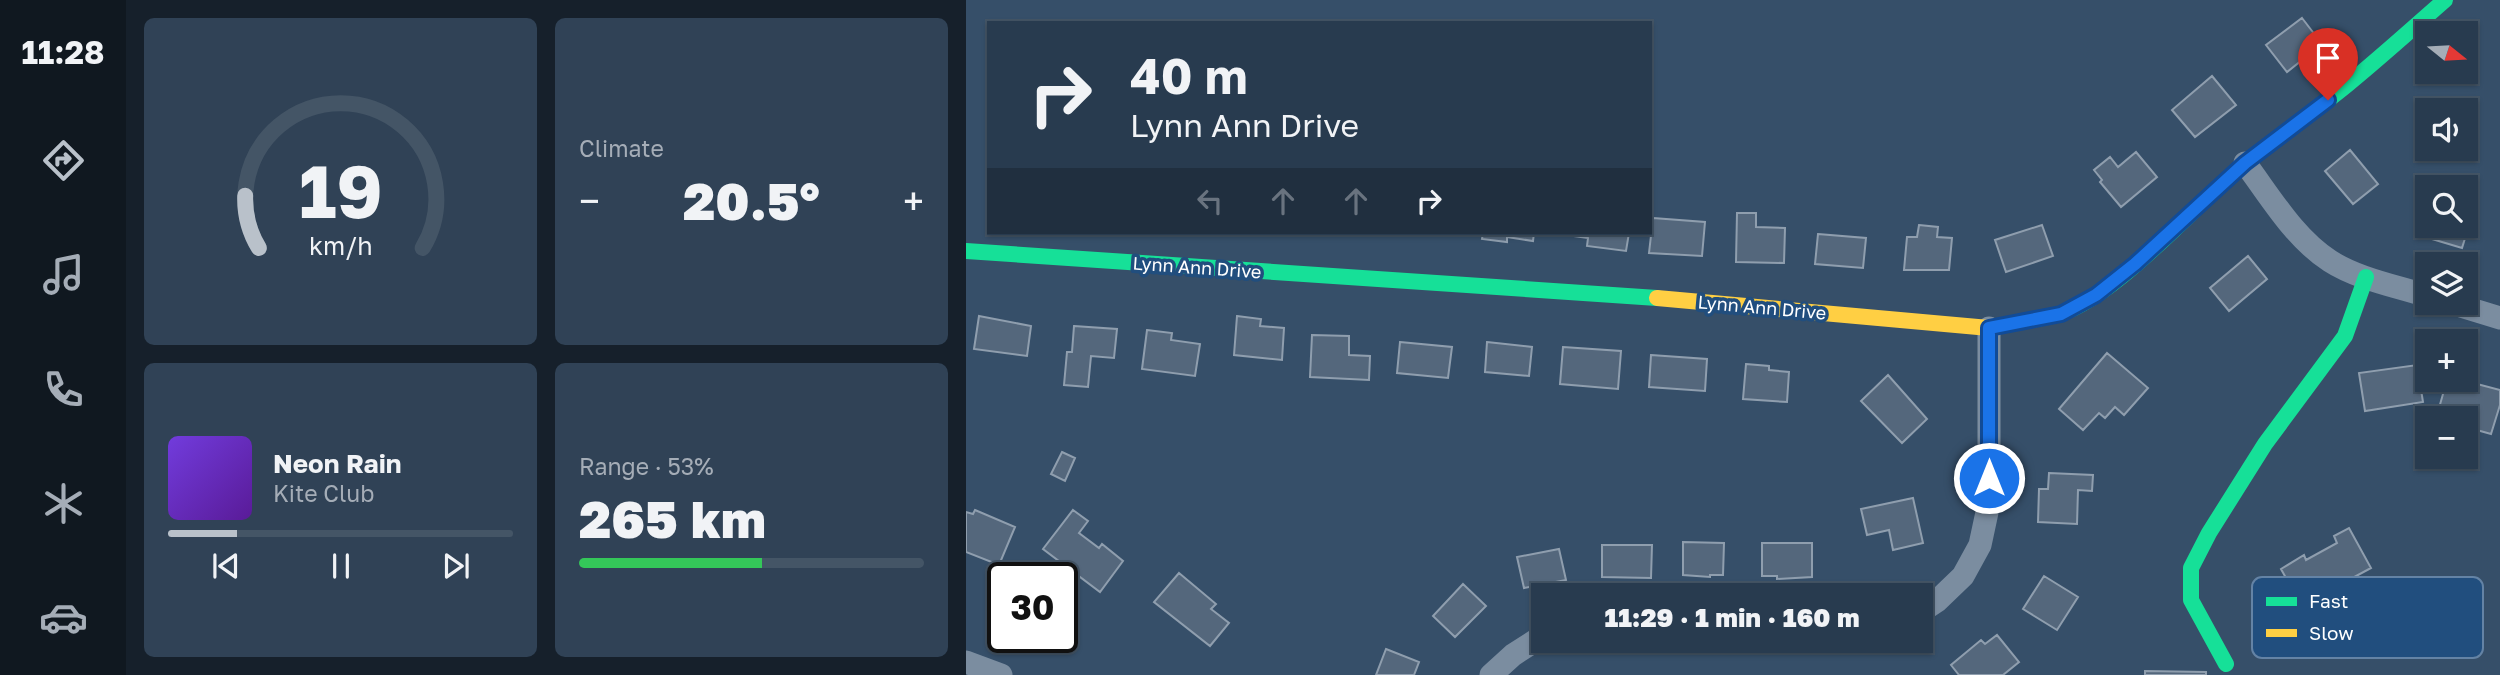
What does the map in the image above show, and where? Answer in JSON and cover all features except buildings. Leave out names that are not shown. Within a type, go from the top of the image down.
[{"type":"street","name":"Lynn Ann Drive","points":[[966,251],[1416,283],[1571,290],[1989,328],[2061,314],[2096,295],[2135,264],[2245,163],[2348,84],[2445,0]]},
{"type":"street","points":[[2245,163],[2294,229],[2330,261],[2366,277],[2415,292]]},
{"type":"street","points":[[2226,664],[2190,600],[2191,568],[2209,533],[2265,444],[2345,336],[2366,277]]},
{"type":"street","points":[[2478,311],[2500,318]]},
{"type":"street","points":[[1933,604],[1963,576],[1980,545],[1989,503],[1989,328]]},
{"type":"street","points":[[1491,675],[1513,654],[1531,643]]},
{"type":"street","points":[[966,662],[1001,675]]},
{"type":"traffic: fast","points":[[2052,316],[2075,308],[2127,272],[2227,179],[2348,84],[2445,0]]},
{"type":"traffic: fast","points":[[966,251],[1657,298]]},
{"type":"traffic: fast","points":[[2226,664],[2191,600],[2191,568],[2209,533],[2265,444],[2345,336],[2366,277]]},
{"type":"traffic: slow","points":[[1657,298],[1989,328],[2052,316]]},
{"type":"route","points":[[1989,478],[1989,328],[2061,314],[2096,295],[2135,264],[2245,163],[2328,100]]}]
